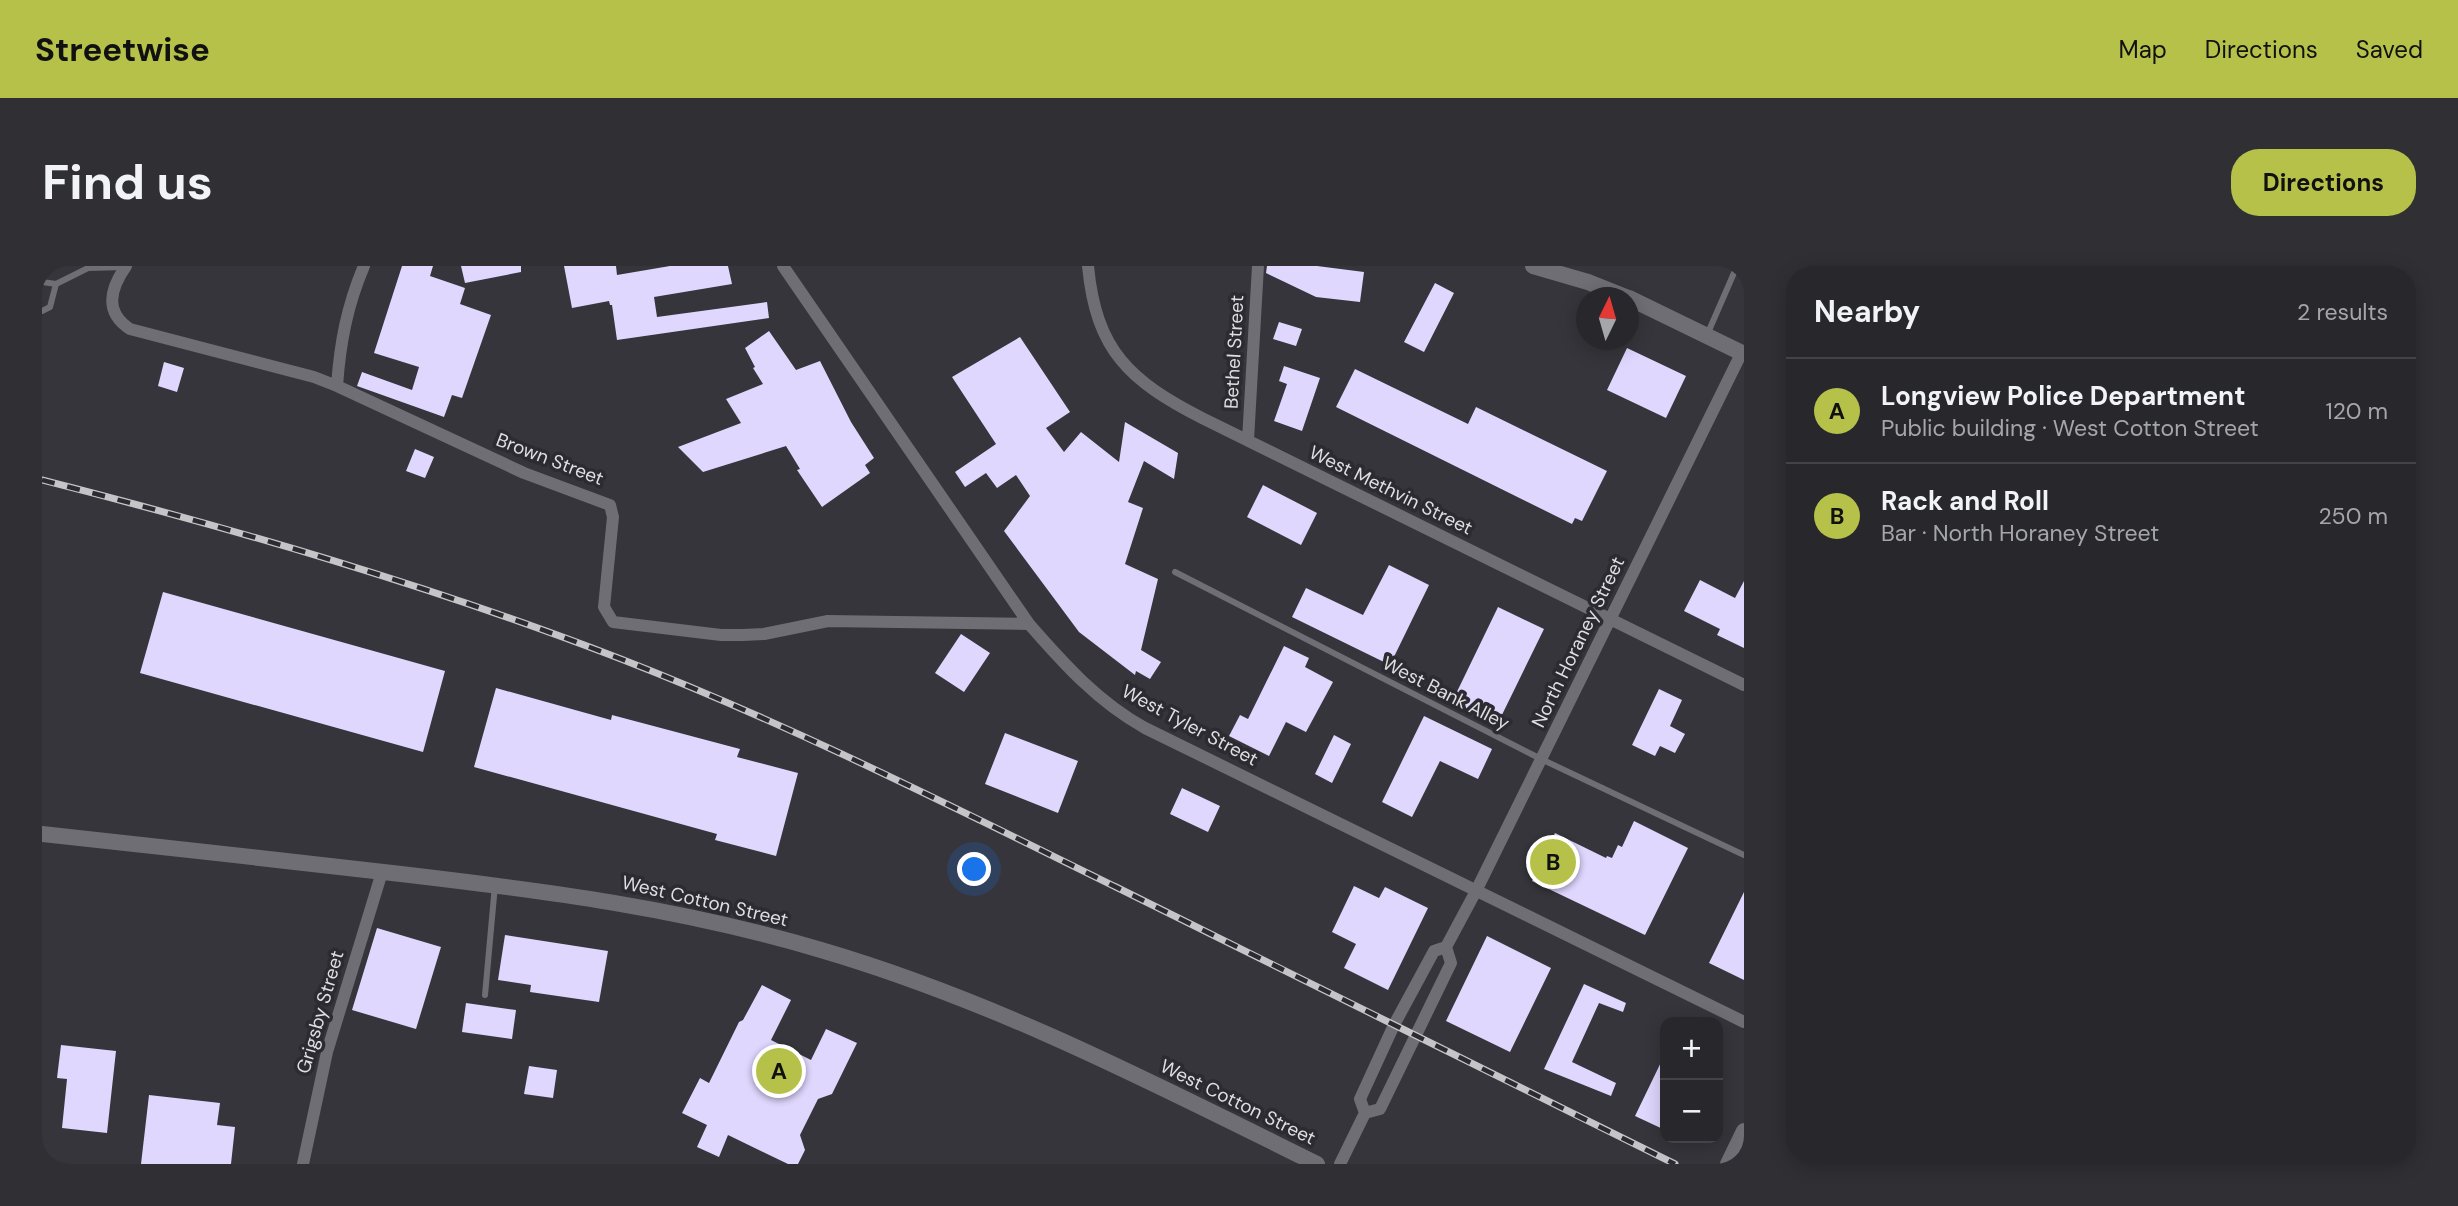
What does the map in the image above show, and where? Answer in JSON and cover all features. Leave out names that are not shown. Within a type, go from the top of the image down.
[{"type":"main road","points":[[1533,266],[1577,272],[1606,287]]},
{"type":"main road","points":[[1639,303],[1743,353]]},
{"type":"main road","name":"West Cotton Street","points":[[42,834],[590,897],[697,918],[817,948],[970,1001],[1068,1043],[1317,1164]]},
{"type":"main road","points":[[1728,1164],[1744,1131]]},
{"type":"street","points":[[337,386],[343,329],[349,302],[364,266]]},
{"type":"street","name":"West Tyler Street","points":[[783,266],[1029,624],[1086,685],[1126,718],[1744,1022]]},
{"type":"street","name":"West Methvin Street","points":[[1088,266],[1097,314],[1113,349],[1130,373],[1170,402],[1744,685]]},
{"type":"street","name":"Bethel Street","points":[[1248,440],[1258,266]]},
{"type":"street","name":"Brown Street","points":[[126,267],[114,292],[113,310],[116,317],[130,330],[314,377],[524,473],[610,505],[613,517],[604,607],[613,622],[721,635],[764,634],[828,621],[1029,624]]},
{"type":"street","name":"North Horaney Street","points":[[1446,947],[1451,963],[1416,1036],[1380,1109],[1365,1113],[1360,1099],[1394,1025],[1434,951],[1446,947],[1476,891],[1743,353]]},
{"type":"street","name":"Grigsby Street","points":[[303,1164],[327,1052],[382,872]]},
{"type":"street","points":[[1340,1164],[1365,1113]]},
{"type":"lane","points":[[1707,335],[1738,266]]},
{"type":"lane","points":[[42,282],[56,284],[88,268],[126,267]]},
{"type":"lane","points":[[42,311],[50,307],[56,284]]},
{"type":"lane","name":"West Bank Alley","points":[[1175,572],[1541,759],[1744,855]]},
{"type":"lane","points":[[485,995],[495,885]]},
{"type":"building","points":[[402,266],[433,266],[430,276],[465,288],[460,304],[491,315],[462,398],[452,395],[444,417],[357,386],[362,372],[412,390],[419,367],[374,353]]},
{"type":"building","points":[[461,266],[521,266],[521,272],[465,283]]},
{"type":"building","points":[[564,266],[616,266],[617,275],[670,266],[728,266],[732,284],[654,297],[657,317],[767,302],[769,318],[617,340],[612,305],[609,301],[572,308]]},
{"type":"building","points":[[1267,266],[1317,266],[1364,272],[1360,302],[1316,297],[1266,273]]},
{"type":"building","points":[[1435,283],[1454,293],[1424,352],[1404,342]]},
{"type":"building","points":[[1279,322],[1302,329],[1296,346],[1273,339]]},
{"type":"building","points":[[769,331],[796,370],[820,361],[851,422],[874,458],[865,465],[870,473],[822,507],[797,470],[800,469],[786,446],[703,472],[678,447],[741,423],[726,399],[763,384],[745,348]]},
{"type":"building","points":[[1020,337],[1070,412],[1046,428],[1064,452],[1081,432],[1119,462],[1125,422],[1178,453],[1174,479],[1144,461],[1128,502],[1143,508],[1125,564],[1158,579],[1141,650],[1161,662],[1150,679],[1136,671],[1135,675],[1079,632],[1004,531],[1030,496],[1016,475],[997,488],[986,473],[965,487],[955,472],[996,444],[952,377]]},
{"type":"building","points":[[1626,350],[1686,376],[1666,418],[1607,390]]},
{"type":"building","points":[[164,362],[184,368],[177,392],[158,386]]},
{"type":"building","points":[[1284,366],[1320,378],[1302,431],[1274,421],[1287,384],[1279,381]]},
{"type":"building","points":[[1355,369],[1468,424],[1476,407],[1607,471],[1582,521],[1575,518],[1572,524],[1336,407]]},
{"type":"building","points":[[415,449],[434,457],[425,478],[406,471]]},
{"type":"building","points":[[1263,485],[1317,513],[1301,545],[1247,517]]},
{"type":"building","points":[[1389,565],[1429,585],[1390,665],[1292,617],[1306,588],[1363,615]]},
{"type":"building","points":[[1700,580],[1735,598],[1744,581],[1744,648],[1717,635],[1720,629],[1684,611]]},
{"type":"building","points":[[163,592],[445,671],[423,752],[140,673]]},
{"type":"building","points":[[1498,607],[1544,629],[1498,723],[1452,702]]},
{"type":"building","points":[[961,634],[990,653],[964,692],[935,673]]},
{"type":"building","points":[[1284,646],[1309,658],[1305,667],[1333,682],[1306,732],[1286,722],[1269,756],[1229,736],[1240,715],[1248,719]]},
{"type":"building","points":[[496,688],[611,720],[612,715],[740,749],[737,757],[798,773],[776,856],[715,840],[717,834],[474,767]]},
{"type":"building","points":[[1659,689],[1682,700],[1670,726],[1685,734],[1675,753],[1660,746],[1655,756],[1632,745]]},
{"type":"building","points":[[1424,716],[1492,749],[1478,779],[1440,761],[1412,817],[1382,802]]},
{"type":"building","points":[[1005,733],[1078,761],[1058,813],[985,784]]},
{"type":"building","points":[[1334,735],[1351,744],[1332,783],[1315,774]]},
{"type":"building","points":[[1182,788],[1220,806],[1208,832],[1170,814]]},
{"type":"building","points":[[1634,821],[1688,848],[1645,935],[1532,881],[1555,833],[1606,858],[1612,858],[1618,845],[1622,847]]},
{"type":"building","points":[[1354,886],[1379,898],[1385,887],[1428,908],[1388,990],[1344,968],[1356,944],[1332,932]]},
{"type":"building","points":[[1744,892],[1744,980],[1709,963]]},
{"type":"building","points":[[377,928],[441,947],[416,1029],[352,1010]]},
{"type":"building","points":[[505,935],[608,951],[599,1002],[530,992],[531,985],[498,980]]},
{"type":"building","points":[[1487,936],[1551,968],[1510,1052],[1446,1021]]},
{"type":"building","points":[[1584,984],[1626,1003],[1623,1012],[1599,1003],[1572,1062],[1616,1083],[1611,1096],[1544,1069]]},
{"type":"building","points":[[762,985],[791,1000],[771,1040],[811,1060],[826,1029],[857,1043],[832,1094],[818,1099],[800,1135],[805,1150],[798,1164],[788,1164],[728,1135],[719,1157],[697,1147],[707,1125],[682,1113],[700,1078],[709,1083],[739,1022],[743,1020]]},
{"type":"building","points":[[466,1003],[516,1010],[512,1039],[462,1032]]},
{"type":"building","points":[[61,1045],[116,1051],[107,1133],[62,1128],[67,1079],[57,1078]]},
{"type":"building","points":[[1660,1064],[1660,1128],[1635,1116]]},
{"type":"building","points":[[529,1066],[557,1070],[553,1098],[524,1094]]},
{"type":"building","points":[[149,1095],[220,1103],[217,1125],[235,1127],[231,1164],[141,1164]]},
{"type":"railway","points":[[42,480],[261,539],[406,583],[550,632],[684,684],[933,797],[1675,1164]]},
{"type":"place","name":"Rack and Roll","points":[[1553,862]]},
{"type":"place","name":"Longview Police Department","points":[[779,1071]]}]
